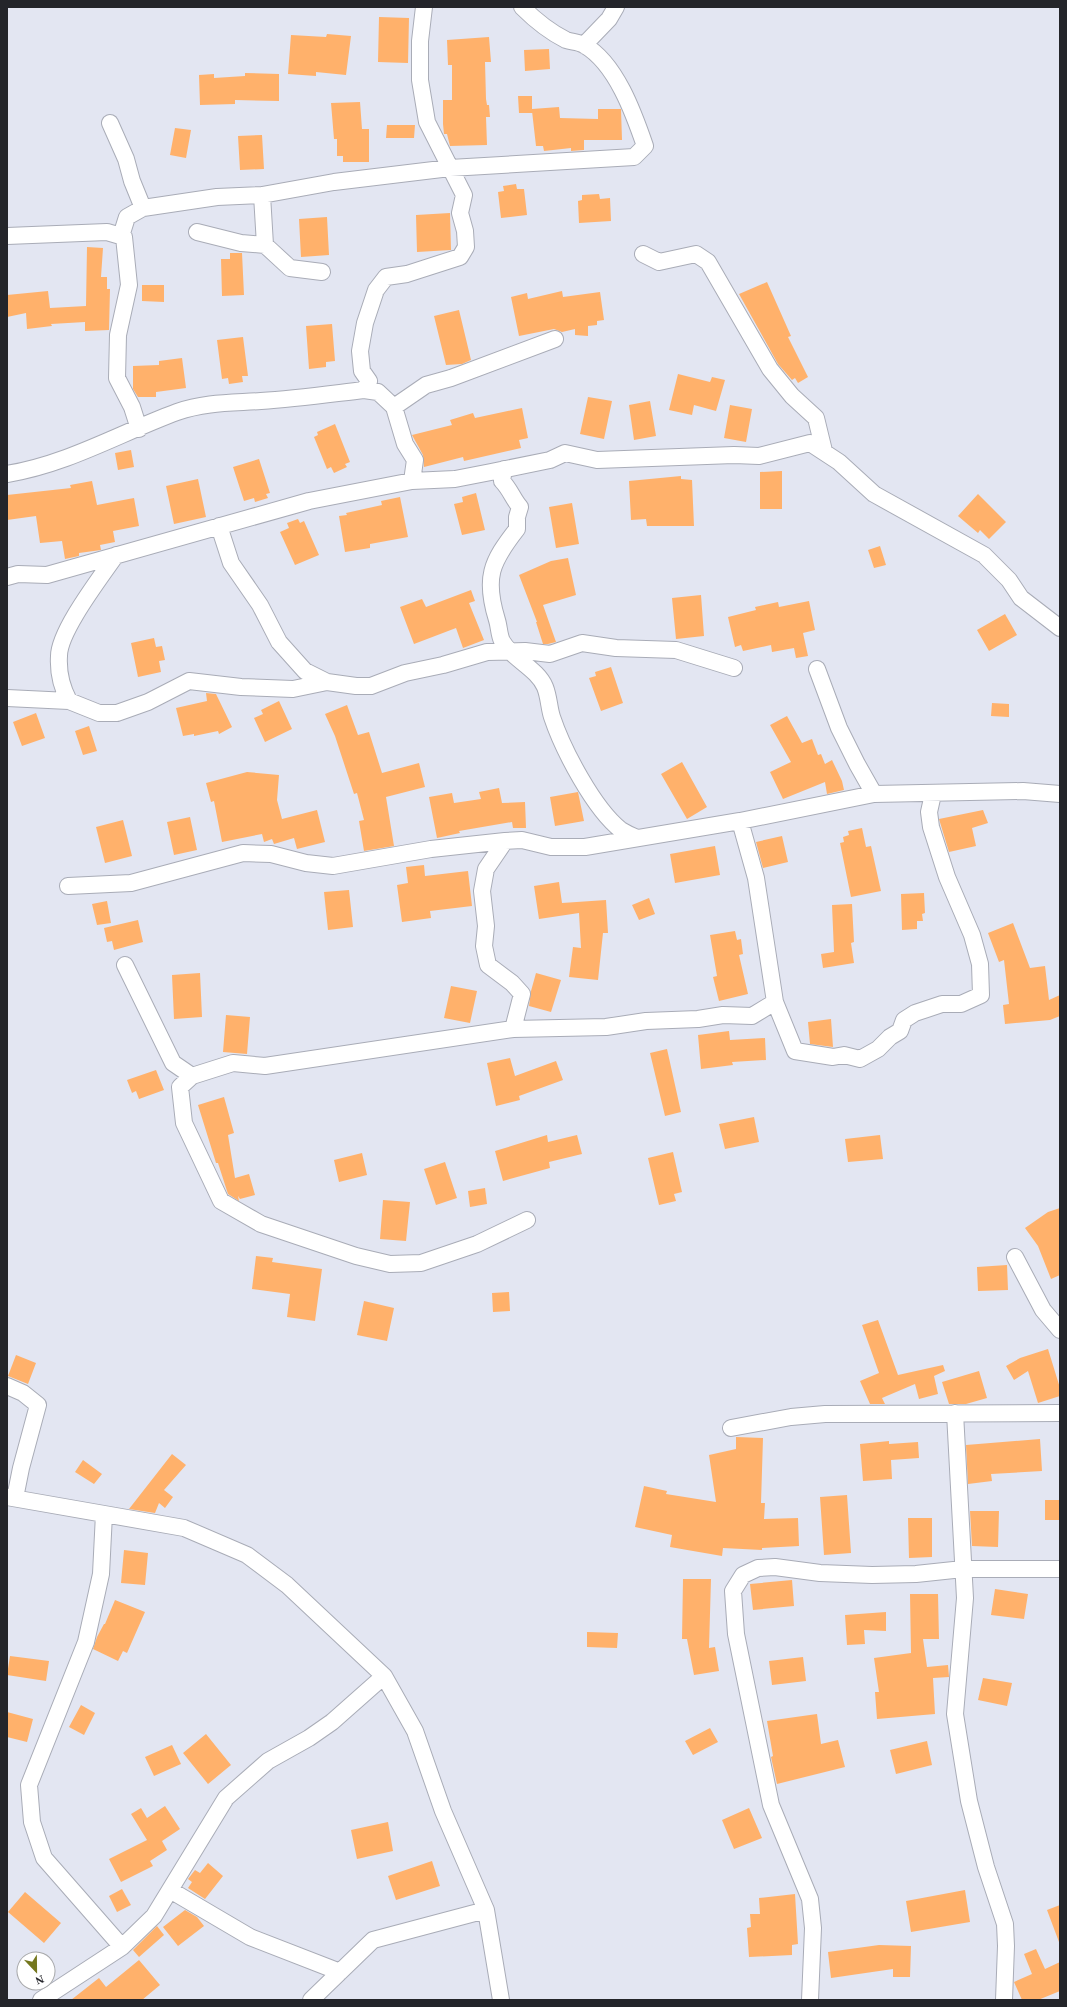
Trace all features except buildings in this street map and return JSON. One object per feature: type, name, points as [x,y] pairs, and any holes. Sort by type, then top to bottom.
[{"type":"street","points":[[364,390],[369,381],[362,371],[360,351],[365,323],[376,290],[386,277],[407,274],[460,257],[466,247],[465,231],[460,213],[464,195],[427,122],[420,80],[420,41],[424,7]]},
{"type":"street","points":[[122,233],[127,217],[143,208],[217,197],[262,195],[334,182],[450,168],[634,157],[645,146],[630,103],[606,64],[584,45],[567,40],[536,21],[522,7]]},
{"type":"street","points":[[584,45],[609,19],[616,7]]},
{"type":"street","points":[[110,123],[126,159],[132,181],[143,208]]},
{"type":"street","points":[[262,195],[265,245]]},
{"type":"street","points":[[7,236],[107,232],[124,237],[129,285],[118,335],[117,378],[132,407],[139,428]]},
{"type":"street","points":[[197,232],[241,243],[265,245],[290,268],[322,272]]},
{"type":"street","points":[[643,254],[659,262],[696,254],[708,262],[770,369],[792,396],[816,418],[824,451]]},
{"type":"street","points":[[394,407],[426,385],[451,378],[555,339]]},
{"type":"street","points":[[7,474],[46,466],[178,412],[206,404],[262,401],[364,390],[378,392],[394,407],[405,444],[415,460],[412,481]]},
{"type":"street","points":[[7,577],[18,574],[47,575],[116,554],[309,501],[412,481],[455,479],[550,460],[565,453],[596,460],[734,455],[760,456],[810,443],[839,462],[874,494],[984,556],[1009,580],[1021,598],[1060,628]]},
{"type":"street","points":[[504,469],[502,481],[520,507],[517,517],[517,529],[501,549],[493,567],[490,584],[501,640],[529,667],[545,686],[551,716],[564,750],[604,813],[622,830],[638,838]]},
{"type":"street","points":[[218,526],[231,563],[260,605],[279,642],[304,671],[327,682],[356,686],[371,686],[405,673],[443,665],[487,652],[525,651],[550,654],[582,643],[616,648],[676,650],[734,668]]},
{"type":"street","points":[[69,701],[62,688],[59,655],[70,623],[116,554]]},
{"type":"street","points":[[817,669],[839,728],[874,794]]},
{"type":"street","points":[[7,698],[69,701],[99,713],[117,713],[148,702],[189,681],[241,687],[293,689],[327,682]]},
{"type":"street","points":[[68,886],[130,883],[243,853],[271,854],[306,863],[333,866],[431,849],[505,841],[522,840],[551,847],[585,847],[740,821],[874,794],[1023,791],[1060,794]]},
{"type":"street","points":[[740,821],[756,878],[775,1002],[795,1051],[833,1057],[844,1055],[860,1059],[878,1049],[890,1037],[900,1031],[904,1020],[915,1013],[942,1004],[961,1004],[981,995],[980,964],[972,935],[947,877],[932,827],[929,812],[933,794]]},
{"type":"street","points":[[505,841],[486,869],[482,891],[486,926],[484,946],[488,965],[512,983],[522,994],[513,1029]]},
{"type":"street","points":[[125,965],[173,1063],[192,1076]]},
{"type":"street","points":[[527,1220],[477,1244],[421,1263],[390,1264],[356,1256],[261,1224],[221,1201],[184,1123],[180,1087],[192,1076],[233,1063],[265,1066],[513,1029],[606,1028],[646,1021],[723,1015],[752,1016],[775,1002]]},
{"type":"street","points":[[1015,1257],[1043,1310],[1060,1330]]},
{"type":"street","points":[[7,1386],[23,1393],[38,1405],[21,1468],[11,1497],[184,1528],[247,1555],[288,1585],[384,1676],[415,1731],[443,1811],[486,1910],[501,2000]]},
{"type":"street","points":[[955,1413],[965,1598],[955,1714],[969,1801],[986,1867],[1005,1924],[1004,2000]]},
{"type":"street","points":[[730,1428],[791,1417],[825,1414],[1060,1413]]},
{"type":"street","points":[[104,1514],[102,1574],[86,1642],[29,1785],[32,1822],[44,1858],[122,1947]]},
{"type":"street","points":[[810,2000],[813,1928],[810,1899],[771,1805],[736,1634],[733,1591],[743,1575],[758,1568],[775,1567],[820,1573],[872,1575],[916,1574],[963,1569],[1060,1569]]},
{"type":"street","points":[[41,2000],[122,1947],[154,1916],[226,1798],[268,1761],[309,1738],[332,1722],[384,1676]]},
{"type":"street","points":[[170,1890],[250,1936],[340,1972]]},
{"type":"street","points":[[311,2000],[373,1940],[486,1910]]}]
